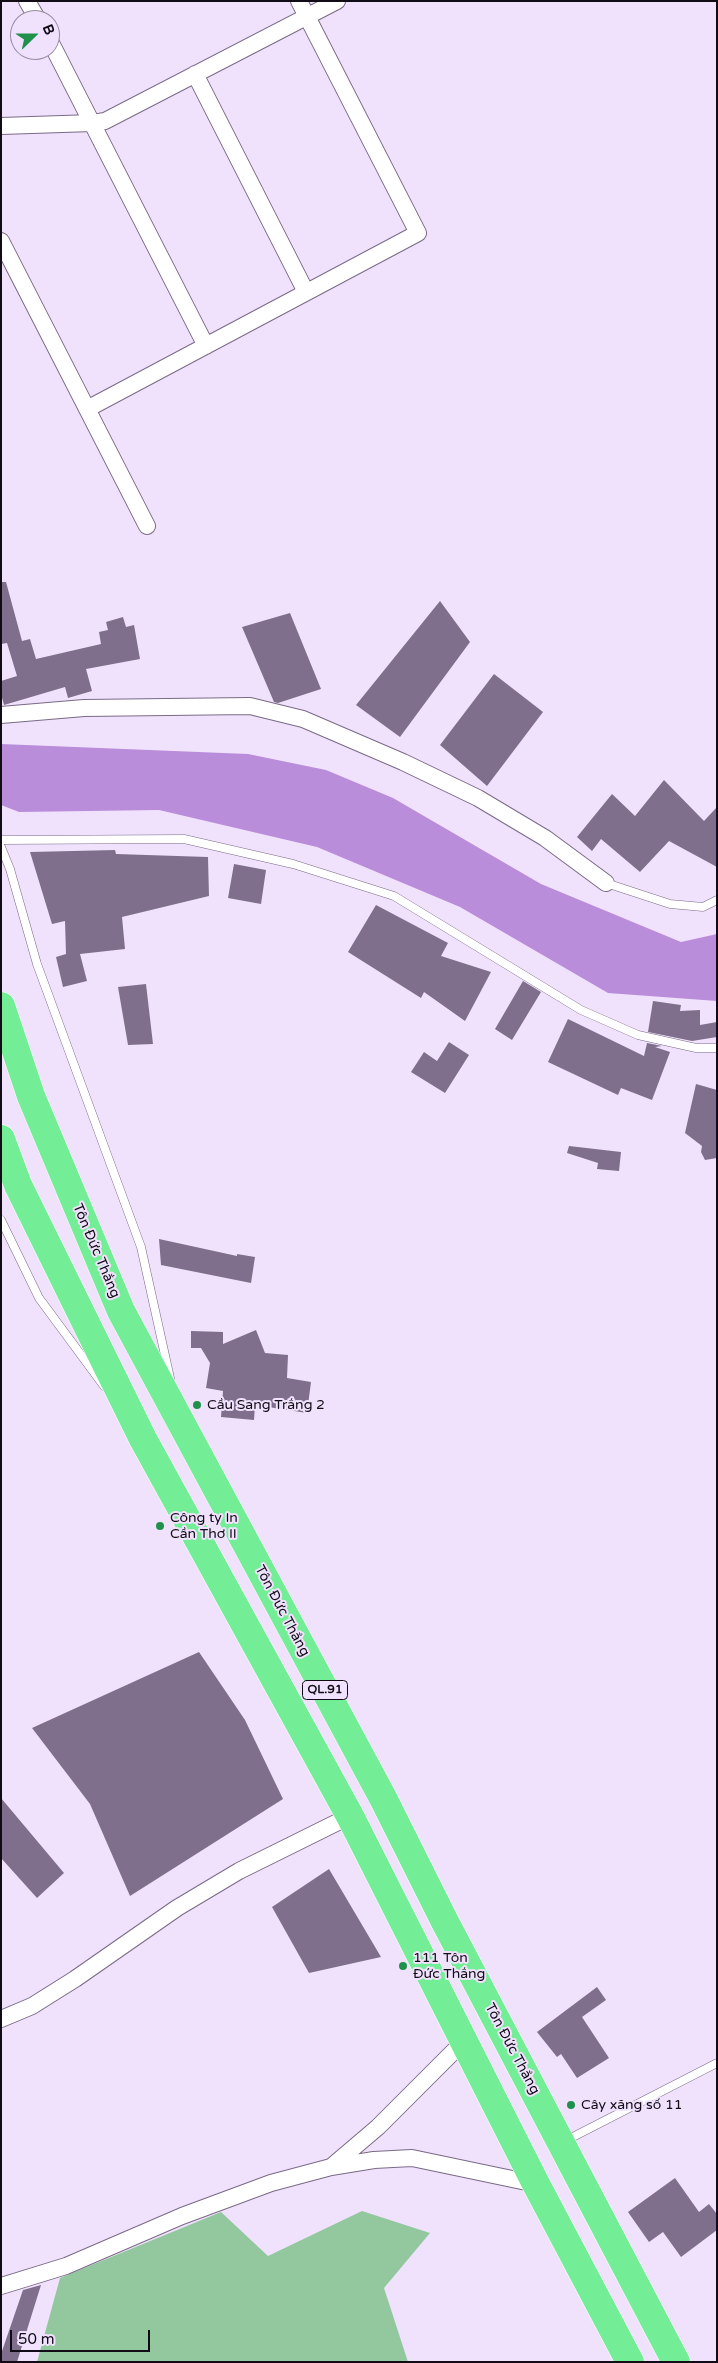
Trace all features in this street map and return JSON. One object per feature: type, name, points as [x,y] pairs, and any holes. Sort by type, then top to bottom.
[{"type":"highway","name":"Tôn Đức Thắng","points":[[1,1006],[31,1096],[121,1311],[383,1798],[444,1920],[676,2362]]},
{"type":"highway","name":"QL.91","points":[[1,1139],[18,1185],[143,1440],[350,1816],[536,2184],[630,2362]]},
{"type":"highway","points":[[350,1816],[383,1798]]},
{"type":"street","points":[[1,126],[104,121],[195,74],[303,9],[337,1]]},
{"type":"street","points":[[87,409],[418,232],[303,9]]},
{"type":"street","points":[[60,60],[206,346]]},
{"type":"street","points":[[195,74],[306,292]]},
{"type":"street","points":[[1,241],[147,526]]},
{"type":"street","points":[[1,715],[84,708],[250,706],[303,719],[403,762],[478,798],[545,838],[606,883]]},
{"type":"street","points":[[1,2019],[32,2006],[75,1979],[176,1908],[239,1871],[350,1816]]},
{"type":"street","points":[[331,2167],[378,2127],[464,2041]]},
{"type":"street","points":[[1,2286],[66,2266],[182,2216],[271,2183],[331,2167],[374,2160],[412,2158],[536,2184]]},
{"type":"lane","points":[[1,840],[184,839],[293,864],[394,896],[581,1010],[638,1035],[696,1048],[717,1048]]},
{"type":"lane","points":[[1,847],[10,869],[37,964],[141,1247],[180,1421]]},
{"type":"lane","points":[[606,883],[670,904],[703,907],[717,900]]},
{"type":"lane","points":[[1,1220],[39,1298],[108,1392]]},
{"type":"lane","points":[[114,1400],[143,1440]]},
{"type":"lane","points":[[561,2143],[717,2062]]},
{"type":"green space","points":[[362,2211],[430,2233],[384,2288],[408,2362],[37,2362],[60,2278],[221,2212],[268,2256]]},
{"type":"shaded area","points":[[1,744],[248,754],[326,770],[393,798],[541,884],[681,942],[717,934],[717,1001],[608,993],[460,907],[317,847],[159,810],[19,812],[1,805]]},
{"type":"building","points":[[1,582],[6,582],[22,641],[30,639],[36,659],[101,644],[99,632],[108,630],[106,622],[123,617],[126,627],[134,625],[140,659],[86,669],[92,691],[68,698],[65,687],[4,705],[1,694],[1,681],[17,676],[7,643],[1,644]]},
{"type":"building","points":[[440,601],[470,642],[400,737],[356,705]]},
{"type":"building","points":[[290,613],[321,689],[278,703],[274,702],[242,627]]},
{"type":"building","points":[[494,674],[543,712],[487,786],[440,745]]},
{"type":"building","points":[[664,780],[704,821],[717,807],[717,867],[669,841],[640,872],[601,839],[592,851],[577,837],[612,794],[635,816]]},
{"type":"building","points":[[115,850],[116,854],[208,857],[209,896],[122,917],[125,949],[80,954],[87,981],[63,987],[56,957],[66,954],[65,921],[52,924],[30,852]]},
{"type":"building","points":[[234,864],[266,870],[261,904],[228,898]]},
{"type":"building","points":[[376,905],[448,943],[441,956],[491,972],[465,1021],[424,992],[421,998],[348,952]]},
{"type":"building","points":[[523,981],[541,992],[512,1040],[495,1029]]},
{"type":"building","points":[[146,984],[153,1044],[128,1045],[118,987]]},
{"type":"building","points":[[653,1001],[681,1005],[680,1011],[700,1010],[700,1025],[717,1022],[717,1037],[692,1041],[648,1032]]},
{"type":"building","points":[[568,1019],[644,1056],[647,1043],[662,1046],[655,1047],[670,1052],[652,1100],[621,1088],[618,1095],[548,1062]]},
{"type":"building","points":[[449,1042],[469,1055],[445,1093],[411,1072],[424,1052],[437,1061]]},
{"type":"building","points":[[696,1084],[717,1090],[717,1158],[705,1160],[701,1152],[702,1146],[685,1133]]},
{"type":"building","points":[[569,1146],[621,1152],[619,1171],[597,1169],[598,1163],[567,1153]]},
{"type":"building","points":[[159,1239],[237,1256],[237,1254],[255,1257],[251,1283],[161,1265]]},
{"type":"building","points":[[256,1330],[265,1353],[288,1355],[287,1378],[311,1382],[307,1413],[255,1405],[254,1420],[221,1417],[223,1391],[206,1388],[210,1363],[201,1348],[191,1348],[191,1331],[223,1332],[223,1344]]},
{"type":"building","points":[[199,1652],[245,1720],[283,1799],[130,1896],[90,1804],[32,1728]]},
{"type":"building","points":[[1,1798],[64,1873],[37,1898],[1,1858]]},
{"type":"building","points":[[329,1869],[381,1957],[309,1973],[272,1907]]},
{"type":"building","points":[[597,1987],[606,2000],[582,2017],[609,2058],[577,2078],[561,2054],[557,2057],[537,2032]]},
{"type":"building","points":[[675,2178],[699,2212],[709,2204],[717,2214],[717,2230],[681,2257],[663,2232],[649,2242],[628,2212]]},
{"type":"building","points":[[41,2285],[17,2362],[1,2362],[1,2354],[23,2290]]},
{"type":"place","name":"Cầu Sang Trắng 2","points":[[197,1405]]},
{"type":"place","name":"Công ty In Cần Thơ II","points":[[160,1526]]},
{"type":"place","name":"111 Tôn Đức Thắng","points":[[403,1966]]},
{"type":"place","name":"Cây xăng số 11","points":[[571,2105]]}]
